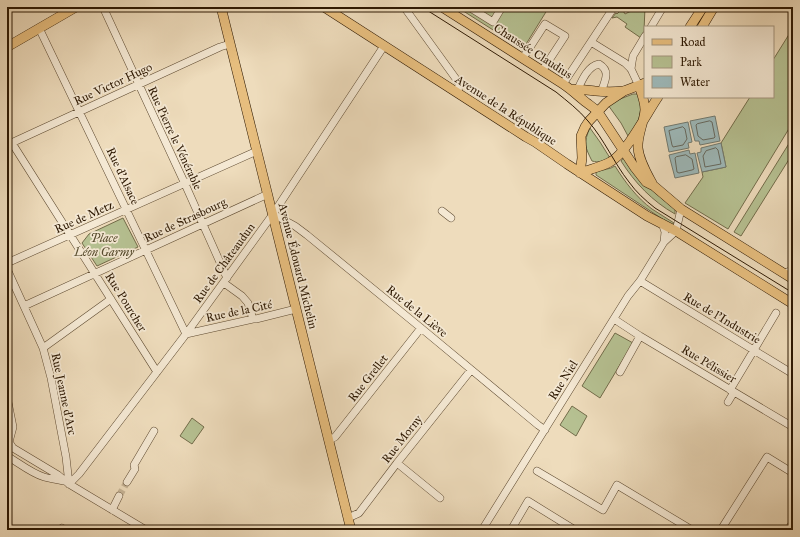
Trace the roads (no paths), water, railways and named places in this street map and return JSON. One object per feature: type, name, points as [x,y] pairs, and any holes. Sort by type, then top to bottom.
[{"type":"main road","points":[[7,47],[76,7]]},
{"type":"main road","name":"Avenue Édouard Michelin","points":[[221,7],[351,530]]},
{"type":"main road","name":"Avenue de la République","points":[[324,7],[536,142],[580,173],[647,216],[676,231],[793,304]]},
{"type":"main road","name":"Chaussée Claudius","points":[[442,7],[542,71],[570,87],[589,104],[595,115]]},
{"type":"main road","points":[[691,26],[703,7]]},
{"type":"main road","points":[[703,26],[714,7]]},
{"type":"main road","points":[[654,186],[646,173],[638,150],[639,136],[643,120],[645,110],[642,84],[624,91],[606,104],[584,127],[581,136],[582,158],[580,173],[617,158],[623,150],[643,120],[657,98]]},
{"type":"main road","points":[[570,87],[601,92],[624,91]]},
{"type":"main road","points":[[595,115],[605,123],[646,182],[654,186],[681,209],[793,279]]},
{"type":"street","name":"Rue Pierre le Vénérable","points":[[103,7],[203,224],[225,280]]},
{"type":"street","points":[[404,7],[459,83],[458,93]]},
{"type":"street","points":[[469,7],[493,22],[502,7]]},
{"type":"street","points":[[570,87],[591,42],[614,7]]},
{"type":"street","points":[[652,26],[663,7]]},
{"type":"street","points":[[523,58],[545,24],[565,36],[542,71]]},
{"type":"street","name":"Rue d'Alsace","points":[[39,28],[186,334]]},
{"type":"street","points":[[631,69],[633,56],[644,38]]},
{"type":"street","points":[[591,42],[616,56],[625,63],[642,84]]},
{"type":"street","name":"Rue Victor Hugo","points":[[10,144],[220,46],[230,44]]},
{"type":"street","name":"Rue de Châteaudun","points":[[69,484],[79,474],[186,334],[273,214],[384,46]]},
{"type":"street","points":[[570,87],[590,68],[596,64],[599,64],[605,68],[606,72],[606,79],[601,92]]},
{"type":"street","name":"Rue Pourcher","points":[[10,144],[71,235],[157,372]]},
{"type":"street","name":"Rue de Metz","points":[[7,263],[257,151]]},
{"type":"street","name":"Rue de Strasbourg","points":[[24,306],[268,194]]},
{"type":"street","points":[[676,231],[681,209]]},
{"type":"street","points":[[442,211],[451,218]]},
{"type":"street","name":"Rue de la Liève","points":[[273,214],[295,226],[545,430]]},
{"type":"street","points":[[662,224],[665,232],[664,242]]},
{"type":"street","name":"Rue Niel","points":[[482,530],[628,296],[640,281],[664,242],[676,231]]},
{"type":"street","name":"Rue Jeanne d'Arc","points":[[7,268],[43,348],[51,378],[66,456],[69,484]]},
{"type":"street","points":[[784,273],[793,270]]},
{"type":"street","points":[[225,280],[248,303],[252,319]]},
{"type":"street","name":"Rue de l'Industrie","points":[[640,281],[793,374]]},
{"type":"street","points":[[7,288],[14,285]]},
{"type":"street","points":[[43,348],[111,299]]},
{"type":"street","name":"Rue de la Cité","points":[[186,334],[296,309]]},
{"type":"street","points":[[728,402],[732,391],[754,350],[776,313]]},
{"type":"street","name":"Rue Pélissier","points":[[614,320],[793,427]]},
{"type":"street","name":"Rue Grellet","points":[[329,440],[335,437],[421,328]]},
{"type":"street","points":[[620,372],[640,336]]},
{"type":"street","name":"Rue Morny","points":[[348,518],[359,513],[471,370]]},
{"type":"street","points":[[7,397],[13,427],[9,442],[13,448],[58,475],[69,484],[146,530]]},
{"type":"street","points":[[128,482],[135,469],[134,465],[154,431]]},
{"type":"street","points":[[7,456],[32,472],[69,484]]},
{"type":"street","points":[[722,528],[767,457],[793,472]]},
{"type":"street","points":[[397,463],[440,498]]},
{"type":"street","points":[[537,471],[602,510],[617,485],[692,530]]},
{"type":"street","points":[[112,510],[120,496]]},
{"type":"street","points":[[511,530],[528,502],[575,530]]},
{"type":"street","points":[[788,530],[793,522]]},
{"type":"water","points":[[715,116],[720,141],[700,145],[699,141],[695,141],[690,121]]},
{"type":"water","points":[[688,122],[692,142],[688,143],[689,148],[669,152],[664,127]]},
{"type":"water","points":[[721,143],[726,167],[702,172],[697,153],[701,152],[701,148]]},
{"type":"water","points":[[689,150],[690,154],[695,153],[699,173],[675,178],[669,155]]},
{"type":"tunnel","points":[[119,496],[127,482]]},
{"type":"tram line","points":[[422,7],[556,92],[573,106],[594,128],[632,186],[655,208],[793,293]]},
{"type":"railway","points":[[7,525],[15,530]]},
{"type":"park label","name":"Place Léon Garmy","points":[[104,245]]}]
